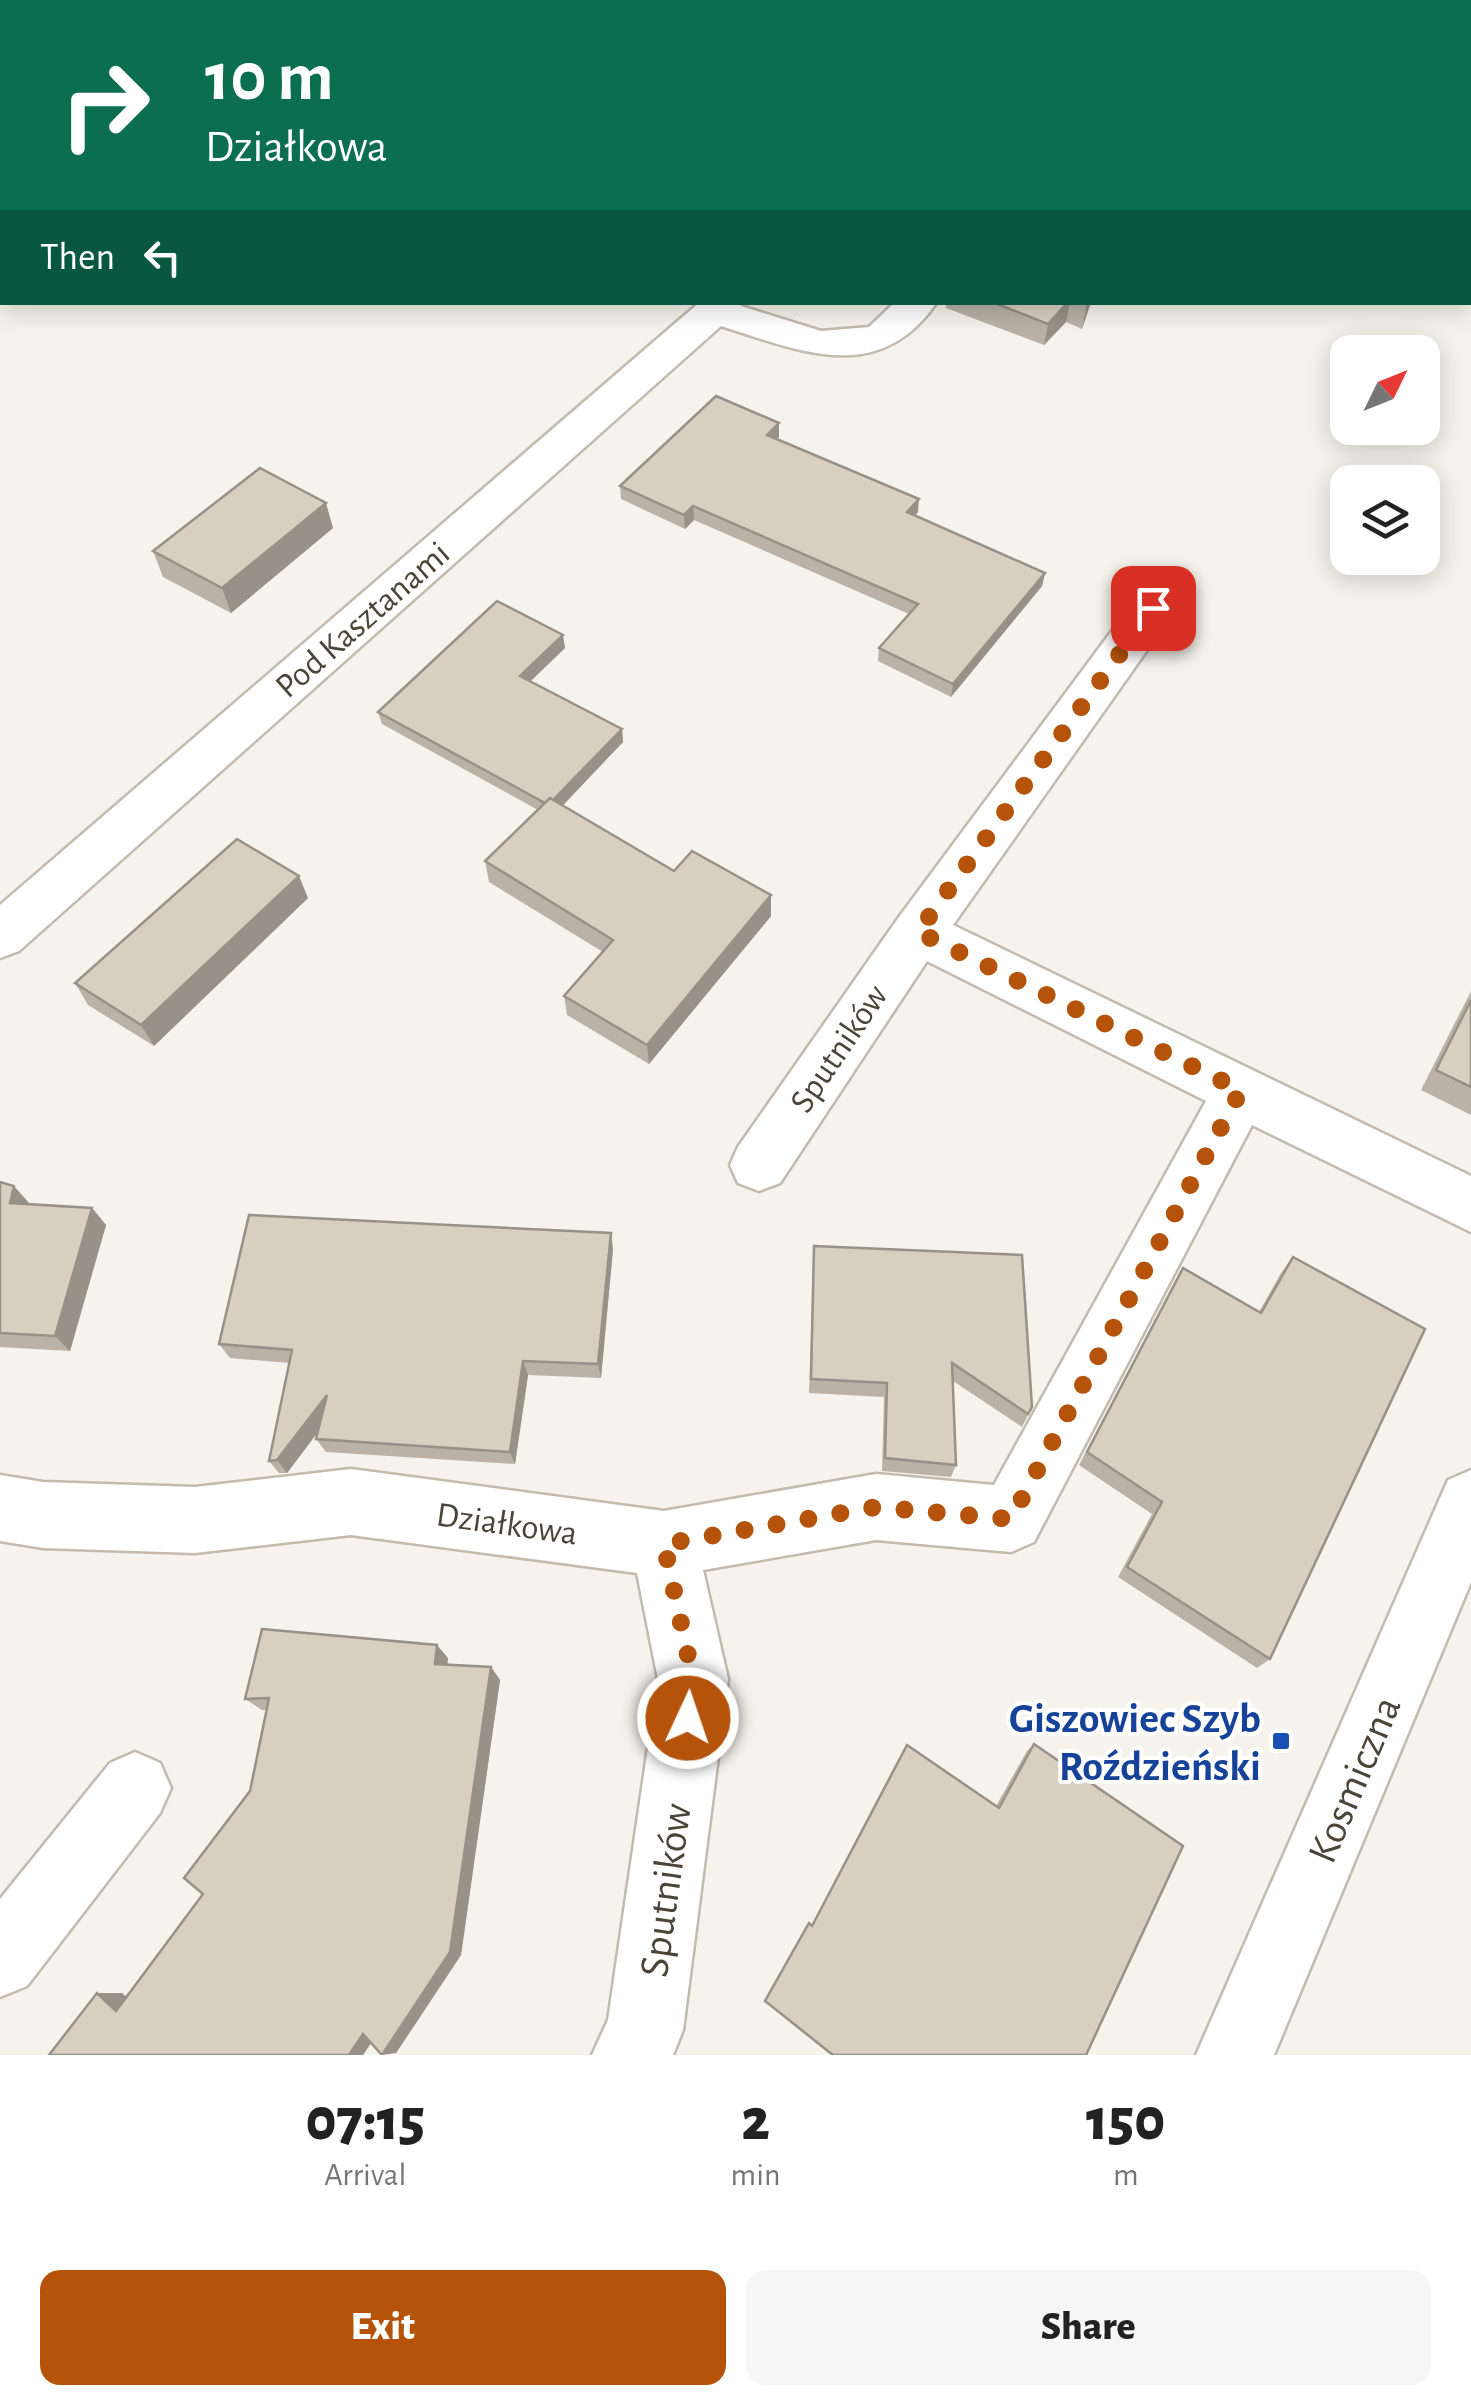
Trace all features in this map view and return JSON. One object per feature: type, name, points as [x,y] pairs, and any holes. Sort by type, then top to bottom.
[{"type":"street","points":[[719,307],[819,344],[880,338],[915,305]]},
{"type":"street","name":"Pod Kasztanami","points":[[0,936],[719,307]]},
{"type":"street","name":"Sputników","points":[[759,1165],[918,932],[1153,608]]},
{"type":"street","points":[[918,932],[1471,1205]]},
{"type":"street","name":"Działkowa","points":[[0,1508],[43,1515],[195,1520],[351,1502],[664,1544],[876,1507],[1011,1519],[1241,1090]]},
{"type":"street","name":"Kosmiczna","points":[[1235,2055],[1464,1541]]},
{"type":"street","name":"Sputników","points":[[630,2055],[645,2030],[693,1679],[664,1544]]},
{"type":"street","points":[[0,1959],[135,1788]]},
{"type":"building","points":[[1000,305],[1065,305],[1048,324]]},
{"type":"building","points":[[716,396],[779,423],[767,435],[919,499],[907,512],[1045,573],[953,684],[879,648],[918,604],[693,506],[684,515],[620,486]]},
{"type":"building","points":[[260,468],[326,503],[222,588],[153,551]]},
{"type":"building","points":[[497,601],[563,635],[520,676],[622,729],[553,800],[545,803],[378,712]]},
{"type":"building","points":[[550,798],[674,871],[692,851],[771,895],[647,1045],[564,996],[613,940],[485,861]]},
{"type":"building","points":[[237,839],[299,876],[141,1025],[75,983]]},
{"type":"building","points":[[1471,1000],[1471,1087],[1436,1070]]},
{"type":"building","points":[[0,1182],[14,1186],[10,1203],[92,1208],[55,1336],[0,1333]]},
{"type":"building","points":[[249,1215],[611,1233],[598,1364],[523,1361],[510,1452],[316,1439],[327,1395],[277,1460],[269,1461],[292,1350],[219,1344]]},
{"type":"building","points":[[814,1246],[1022,1255],[1032,1407],[1028,1414],[952,1363],[956,1465],[885,1458],[887,1383],[811,1379]]},
{"type":"building","points":[[1293,1257],[1425,1329],[1270,1659],[1127,1567],[1162,1502],[1087,1452],[1183,1268],[1261,1313]]},
{"type":"building","points":[[262,1629],[437,1645],[435,1664],[491,1667],[450,1952],[382,2055],[363,2034],[349,2055],[49,2055],[97,1993],[116,2011],[203,1894],[184,1878],[250,1791],[269,1698],[245,1699]]},
{"type":"building","points":[[1034,1744],[1183,1846],[1086,2055],[833,2055],[765,2001],[809,1923],[812,1926],[907,1745],[999,1808]]},
{"type":"place","name":"Giszowiec Szyb Roździeński","points":[[1281,1741]]},
{"type":"route","points":[[688,1718],[693,1679],[664,1544],[876,1507],[1011,1519],[1241,1090],[918,932],[1153,608]]}]
